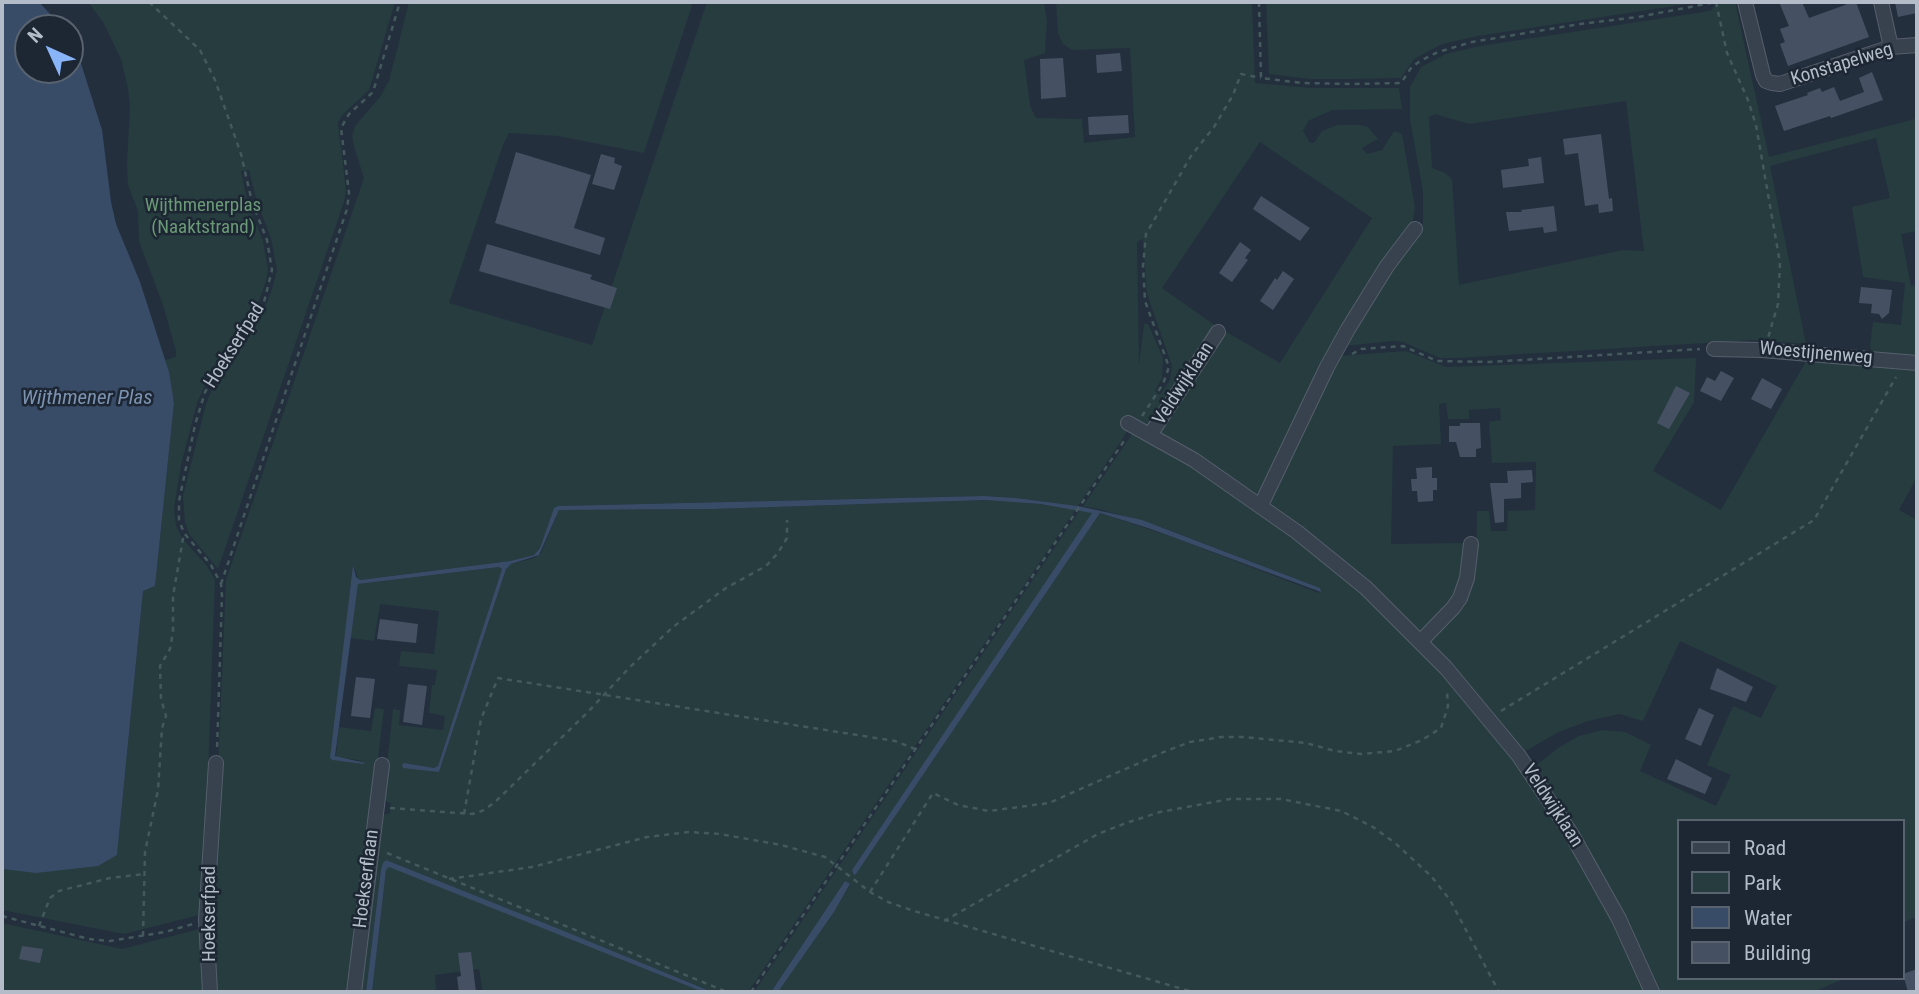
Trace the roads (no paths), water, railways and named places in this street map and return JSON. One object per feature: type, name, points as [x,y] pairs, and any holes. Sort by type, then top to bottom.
[{"type":"street","name":"Konstapelweg","points":[[1745,2],[1763,75],[1766,81],[1772,83],[1780,84],[1891,47],[1917,45]]},
{"type":"street","points":[[1881,2],[1891,47]]},
{"type":"street","points":[[1261,505],[1348,329],[1387,267],[1415,229]]},
{"type":"street","name":"Veldwijklaan","points":[[1150,435],[1218,332]]},
{"type":"street","name":"Woestijnenweg","points":[[1714,349],[1762,349],[1911,362]]},
{"type":"street","name":"Veldwijklaan","points":[[1131,425],[1194,460],[1261,505],[1340,566],[1421,641],[1446,668],[1490,718],[1573,835],[1619,919],[1652,992]]},
{"type":"street","points":[[1421,641],[1454,608],[1460,598],[1467,578],[1471,544]]},
{"type":"street","name":"Hoekserfpad","points":[[210,992],[206,920],[216,763]]},
{"type":"street","name":"Hoekserflaan","points":[[354,992],[382,765]]},
{"type":"water","name":"Wijthmener Plas","points":[[2,2],[39,2],[50,14],[14,14],[14,84],[84,84],[84,73],[102,130],[116,224],[140,282],[169,372],[174,403],[155,586],[143,591],[117,855],[98,866],[36,873],[2,869]]},
{"type":"water","points":[[984,496],[1078,506],[1142,520],[1320,588],[1321,592],[1151,529],[1100,513],[854,875],[852,870],[1092,513],[1040,504],[986,500],[713,509],[559,510],[539,555],[511,564],[506,569],[439,772],[403,768],[402,765],[404,763],[434,768],[438,766],[502,569],[499,567],[358,584],[335,756],[365,763],[330,758],[353,565],[356,577],[360,580],[510,561],[534,555],[540,548],[554,508],[558,506]]},
{"type":"water","points":[[386,860],[712,992],[703,992],[389,867],[386,870],[372,992],[366,992],[381,869]]},
{"type":"water","points":[[845,881],[850,884],[834,912],[778,992],[771,992]]},
{"type":"park label","name":"Wijthmenerplas (Naaktstrand)","points":[[203,217]]}]
